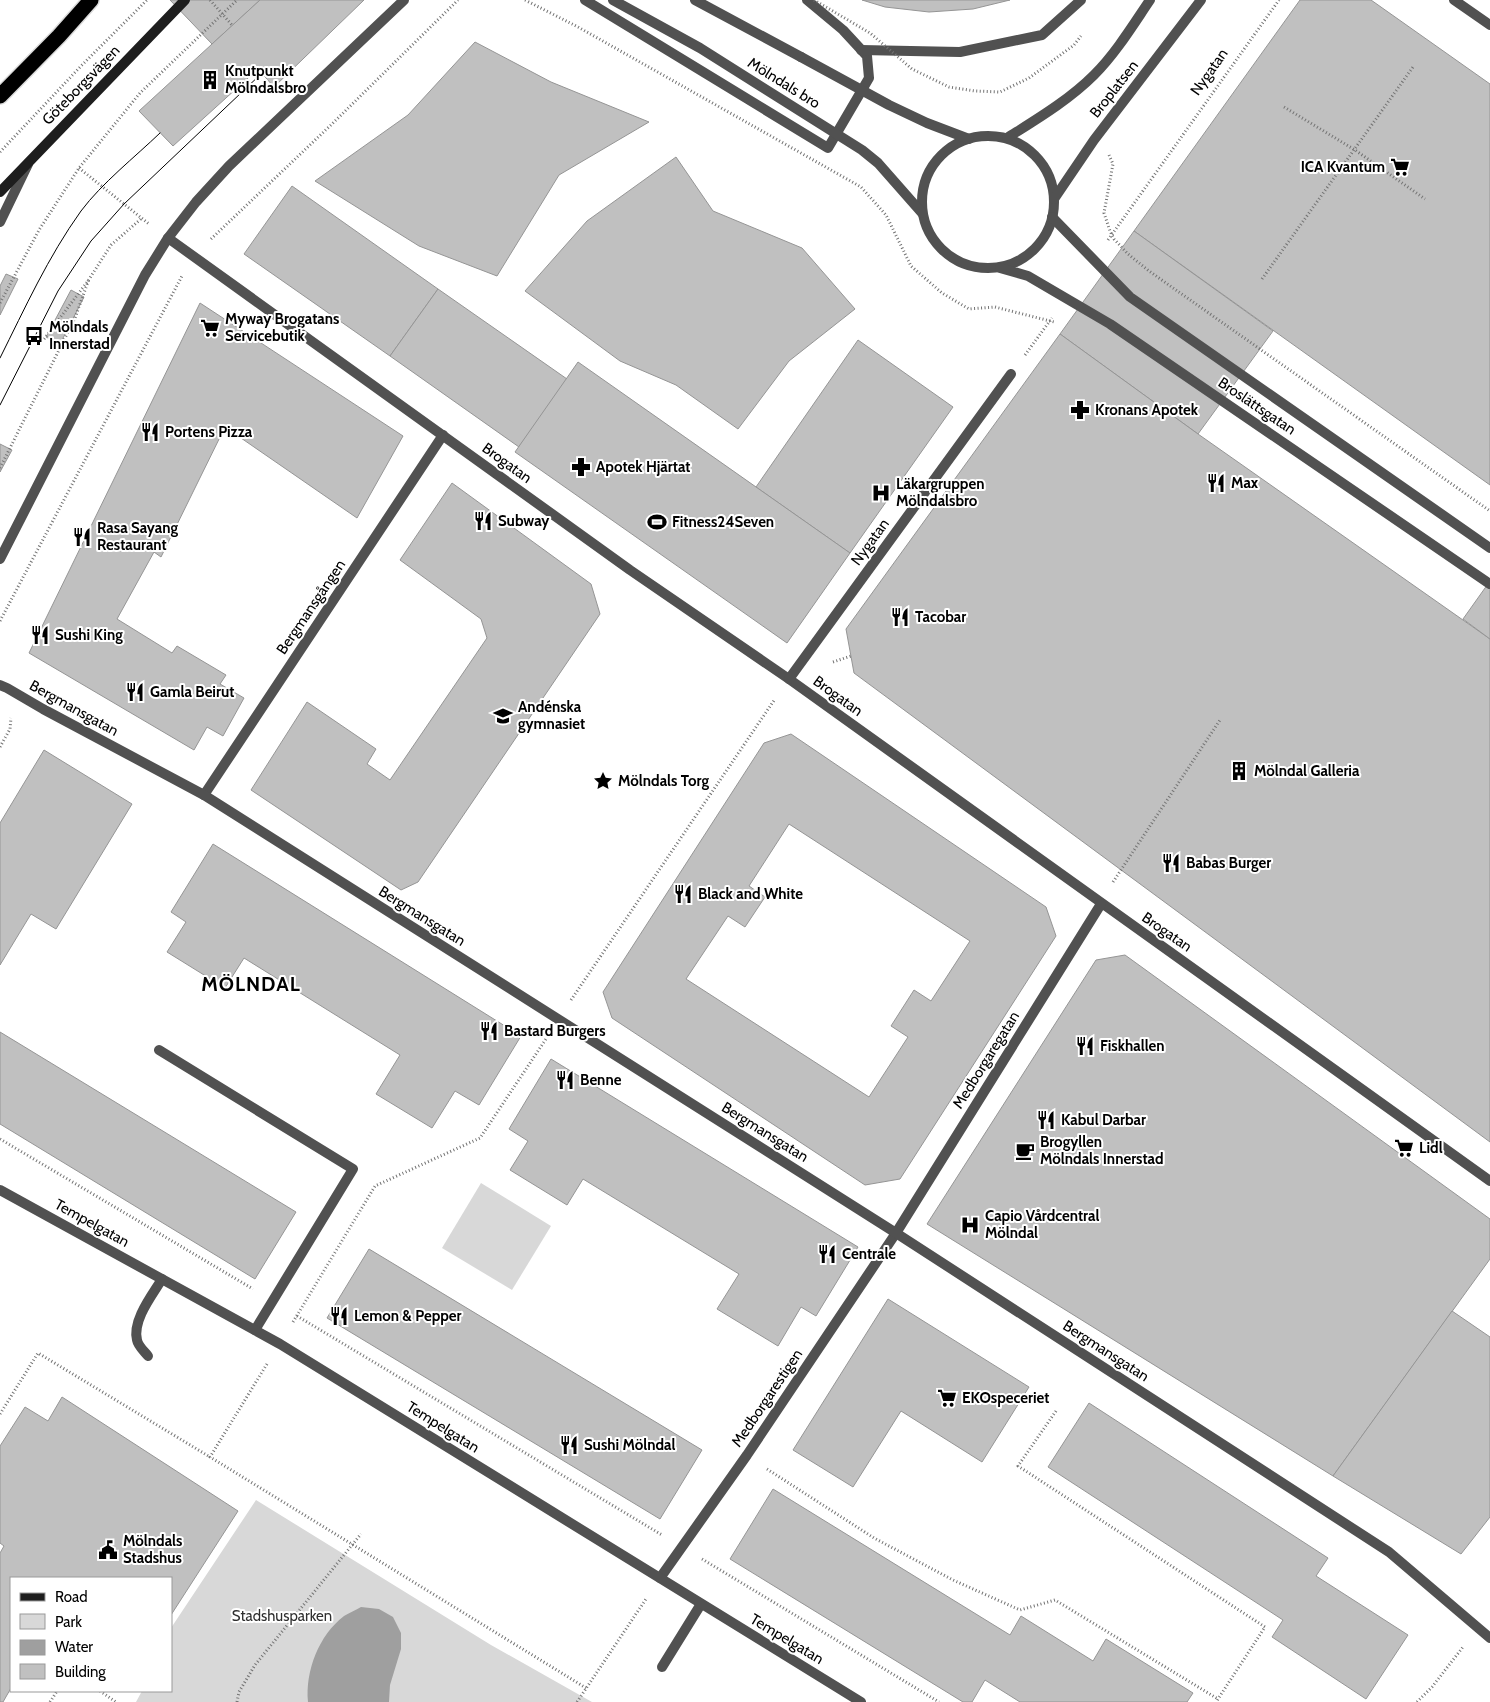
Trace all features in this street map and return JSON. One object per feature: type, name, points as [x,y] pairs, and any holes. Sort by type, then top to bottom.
[{"type":"highway","points":[[0,96],[59,36],[91,0]]},
{"type":"main road","name":"Göteborgsvägen","points":[[0,192],[185,0]]},
{"type":"street","points":[[0,559],[145,275],[168,238],[196,202],[229,166],[404,0]]},
{"type":"street","points":[[585,0],[828,148],[869,78],[867,56],[843,30],[807,0]]},
{"type":"street","name":"Mölndals bro","points":[[613,0],[700,48],[862,150],[883,169],[922,213]]},
{"type":"street","name":"Mölndals bro","points":[[695,0],[889,105],[969,139]]},
{"type":"street","points":[[861,50],[960,52],[1042,35],[1081,0]]},
{"type":"street","name":"Broplatsen","points":[[1006,138],[1056,106],[1094,75],[1120,43],[1150,0]]},
{"type":"street","name":"Broplatsen","points":[[1054,199],[1094,140],[1201,0]]},
{"type":"street","points":[[1454,0],[1490,26]]},
{"type":"street","points":[[988,136],[1006,138],[1022,145],[1035,155],[1045,168],[1051,183],[1054,199],[1052,217],[1046,235],[1034,250],[1018,261],[1000,268],[979,268],[959,262],[942,250],[929,234],[922,213],[924,185],[927,175],[937,159],[951,146],[969,139],[988,136]]},
{"type":"street","points":[[0,222],[29,162]]},
{"type":"street","name":"Broslättsgatan","points":[[1052,217],[1130,297],[1490,548]]},
{"type":"street","name":"Brogatan","points":[[168,238],[630,570],[789,679],[1100,904],[1490,1181]]},
{"type":"street","name":"Broslättsgatan","points":[[1000,268],[1028,276],[1055,290],[1110,324],[1490,584]]},
{"type":"street","name":"Nygatan","points":[[789,679],[1011,374]]},
{"type":"street","name":"Bergmansgången","points":[[204,795],[442,435]]},
{"type":"street","name":"Bergmansgatan","points":[[0,685],[204,795],[896,1233],[1389,1552],[1490,1638]]},
{"type":"street","name":"Medborgaregatan","points":[[896,1233],[1100,904]]},
{"type":"street","points":[[159,1050],[353,1169],[255,1330]]},
{"type":"street","name":"Tempelgatan","points":[[0,1190],[280,1344],[862,1702]]},
{"type":"street","name":"Medborgarestigen","points":[[660,1578],[747,1455],[896,1233]]},
{"type":"street","points":[[148,1356],[139,1346],[136,1338],[138,1324],[143,1309],[162,1279]]},
{"type":"street","points":[[662,1667],[702,1604]]},
{"type":"path","points":[[0,152],[82,65],[147,0]]},
{"type":"path","points":[[210,0],[232,25]]},
{"type":"path","points":[[0,302],[39,230],[79,168],[140,93],[237,0]]},
{"type":"path","points":[[0,621],[192,257],[332,124],[458,0]]},
{"type":"path","points":[[814,0],[870,33],[912,69],[949,87],[1000,92],[1029,78]]},
{"type":"path","name":"Nygatan","points":[[1164,161],[1279,0]]},
{"type":"path","points":[[1262,279],[1413,68]]},
{"type":"path","points":[[1284,106],[1355,150],[1425,199]]},
{"type":"path","points":[[1109,155],[1113,164],[1104,213],[1114,238],[1128,254],[1149,271],[1490,511]]},
{"type":"path","points":[[79,168],[168,238]]},
{"type":"path","points":[[44,338],[111,245],[142,218]]},
{"type":"path","points":[[0,468],[75,318],[88,279]]},
{"type":"path","points":[[50,366],[55,367]]},
{"type":"path","points":[[210,1457],[376,1186],[480,1138],[571,1000],[789,679]]},
{"type":"path","points":[[1100,904],[1121,869],[1220,720]]},
{"type":"path","points":[[0,1139],[939,1702]]},
{"type":"path","points":[[0,1414],[38,1352],[586,1688]]},
{"type":"path","points":[[747,1455],[874,1538],[953,1580],[1020,1610],[1055,1600],[1217,1700],[1265,1627],[1018,1466],[1056,1411]]},
{"type":"path","points":[[237,1702],[239,1692],[255,1665],[362,1534]]},
{"type":"path","points":[[577,1702],[660,1578]]},
{"type":"path","points":[[1417,1702],[1432,1687],[1477,1628]]},
{"type":"path","points":[[101,1692],[116,1702]]},
{"type":"green space","points":[[481,1183],[551,1226],[512,1290],[442,1248]]},
{"type":"green space","name":"Stadshusparken","points":[[256,1500],[491,1645],[592,1702],[136,1702],[141,1692],[172,1692],[172,1626]]},
{"type":"water","points":[[361,1607],[379,1609],[393,1617],[401,1633],[401,1649],[390,1685],[389,1702],[308,1702],[311,1666],[321,1643],[335,1624],[344,1616]]},
{"type":"building","name":"Knutpunkt Mölndalsbro","points":[[170,0],[260,0],[212,44]]},
{"type":"building","name":"Knutpunkt Mölndalsbro","points":[[260,0],[364,0],[274,87],[258,69],[173,146],[139,111]]},
{"type":"building","points":[[862,0],[1010,0],[973,9],[929,12],[885,7]]},
{"type":"building","points":[[1300,0],[1371,0],[1490,84],[1490,485],[1134,231]]},
{"type":"building","points":[[475,42],[551,82],[649,122],[559,175],[497,276],[419,246],[315,181],[408,115]]},
{"type":"building","points":[[676,157],[713,211],[802,248],[855,309],[789,361],[738,429],[676,385],[620,361],[525,291],[587,221]]},
{"type":"building","points":[[292,186],[438,289],[390,356],[244,254]]},
{"type":"building","points":[[1134,231],[1273,331],[1198,434],[1060,334]]},
{"type":"building","points":[[6,274],[18,279],[0,315],[0,286]]},
{"type":"building","points":[[438,289],[567,379],[519,447],[390,356]]},
{"type":"building","points":[[71,290],[84,297],[60,344],[46,337]]},
{"type":"building","points":[[200,303],[403,436],[357,518],[225,427],[161,557],[154,552],[117,619],[172,653],[177,646],[226,675],[220,684],[244,698],[223,736],[207,727],[194,750],[29,653]]},
{"type":"building","name":"Mölndal Galleria","points":[[1060,334],[1198,434],[1490,639],[1490,1142],[854,673],[846,629]]},
{"type":"building","points":[[858,340],[953,407],[850,553],[756,487]]},
{"type":"building","points":[[578,362],[850,553],[787,643],[515,452]]},
{"type":"building","points":[[0,444],[12,450],[0,472]]},
{"type":"building","points":[[452,483],[591,584],[600,614],[418,882],[401,890],[251,790],[307,702],[376,749],[367,764],[390,780],[487,638],[481,619],[400,560]]},
{"type":"building","points":[[1490,581],[1490,639],[1463,619]]},
{"type":"building","points":[[791,734],[1046,907],[1056,936],[900,1179],[865,1185],[612,1018],[603,992],[764,743]],"holes":[[[789,824],[970,941],[931,1001],[914,990],[891,1026],[908,1037],[869,1097],[686,979],[728,916],[745,927],[765,897],[749,886]]]},
{"type":"building","points":[[44,750],[132,804],[56,929],[31,914],[0,965],[0,823]]},
{"type":"building","points":[[213,844],[521,1036],[479,1105],[455,1091],[432,1128],[376,1094],[400,1055],[244,958],[225,988],[167,952],[186,922],[171,912]]},
{"type":"building","points":[[1125,955],[1490,1219],[1490,1259],[1333,1476],[927,1224],[1096,960]]},
{"type":"building","points":[[0,1032],[296,1212],[255,1279],[0,1124]]},
{"type":"building","points":[[551,1059],[858,1247],[816,1316],[801,1307],[778,1346],[717,1309],[739,1274],[583,1179],[567,1205],[510,1170],[528,1141],[509,1129]]},
{"type":"building","points":[[369,1249],[702,1450],[660,1519],[327,1318]]},
{"type":"building","points":[[888,1299],[1029,1387],[982,1462],[901,1411],[853,1487],[793,1450]]},
{"type":"building","points":[[1452,1311],[1490,1337],[1490,1517],[1461,1554],[1333,1476]]},
{"type":"building","name":"Mölndals Stadshus","points":[[62,1397],[238,1511],[172,1613],[172,1577],[10,1577],[10,1690],[3,1702],[0,1702],[0,1553],[4,1546],[0,1543],[0,1446],[25,1407],[48,1421]]},
{"type":"building","points":[[1089,1403],[1328,1558],[1316,1576],[1408,1635],[1366,1699],[1272,1637],[1283,1620],[1048,1467]]},
{"type":"building","points":[[773,1489],[1010,1635],[1021,1616],[1093,1661],[1106,1639],[1193,1693],[1187,1702],[1020,1702],[985,1680],[972,1702],[963,1702],[730,1559]]},
{"type":"tram line","points":[[0,405],[58,291],[91,241],[124,204],[262,73]]},
{"type":"tram line","points":[[0,358],[47,265],[81,211],[109,180],[160,133]]},
{"type":"place","name":"Knutpunkt Mölndalsbro","points":[[210,80]]},
{"type":"place","name":"ICA Kvantum","points":[[1400,167]]},
{"type":"place","name":"Myway Brogatans Servicebutik","points":[[210,328]]},
{"type":"place","name":"Mölndals Innerstad","points":[[34,336]]},
{"type":"place","name":"Kronans Apotek","points":[[1080,410]]},
{"type":"place","name":"Portens Pizza","points":[[150,432]]},
{"type":"place","name":"Apotek Hjärtat","points":[[581,467]]},
{"type":"place","name":"Max","points":[[1216,483]]},
{"type":"place","name":"Läkargruppen Mölndalsbro","points":[[881,493]]},
{"type":"place","name":"Subway","points":[[483,521]]},
{"type":"place","name":"Fitness24Seven","points":[[657,522]]},
{"type":"place","name":"Rasa Sayang Restaurant","points":[[82,537]]},
{"type":"place","name":"Tacobar","points":[[900,617]]},
{"type":"place","name":"Sushi King","points":[[40,635]]},
{"type":"place","name":"Gamla Beirut","points":[[135,692]]},
{"type":"place","name":"Andénska gymnasiet","points":[[503,716]]},
{"type":"place","name":"Mölndal Galleria","points":[[1239,771]]},
{"type":"place","name":"Mölndals Torg","points":[[603,781]]},
{"type":"place","name":"Babas Burger","points":[[1171,863]]},
{"type":"place","name":"Black and White","points":[[683,894]]},
{"type":"place","name":"Bastard Burgers","points":[[489,1031]]},
{"type":"place","name":"Fiskhallen","points":[[1085,1046]]},
{"type":"place","name":"Benne","points":[[565,1080]]},
{"type":"place","name":"Kabul Darbar","points":[[1046,1120]]},
{"type":"place","name":"Lidl","points":[[1404,1148]]},
{"type":"place","name":"Brogyllen Mölndals Innerstad","points":[[1025,1151]]},
{"type":"place","name":"Capio Vårdcentral Mölndal","points":[[970,1225]]},
{"type":"place","name":"Centrale","points":[[827,1254]]},
{"type":"place","name":"Lemon & Pepper","points":[[339,1316]]},
{"type":"place","name":"EKOspeceriet","points":[[947,1398]]},
{"type":"place","name":"Sushi Mölndal","points":[[569,1445]]},
{"type":"place","name":"Mölndals Stadshus","points":[[108,1550]]},
{"type":"district","name":"MÖLNDAL","points":[[251,984]]}]
